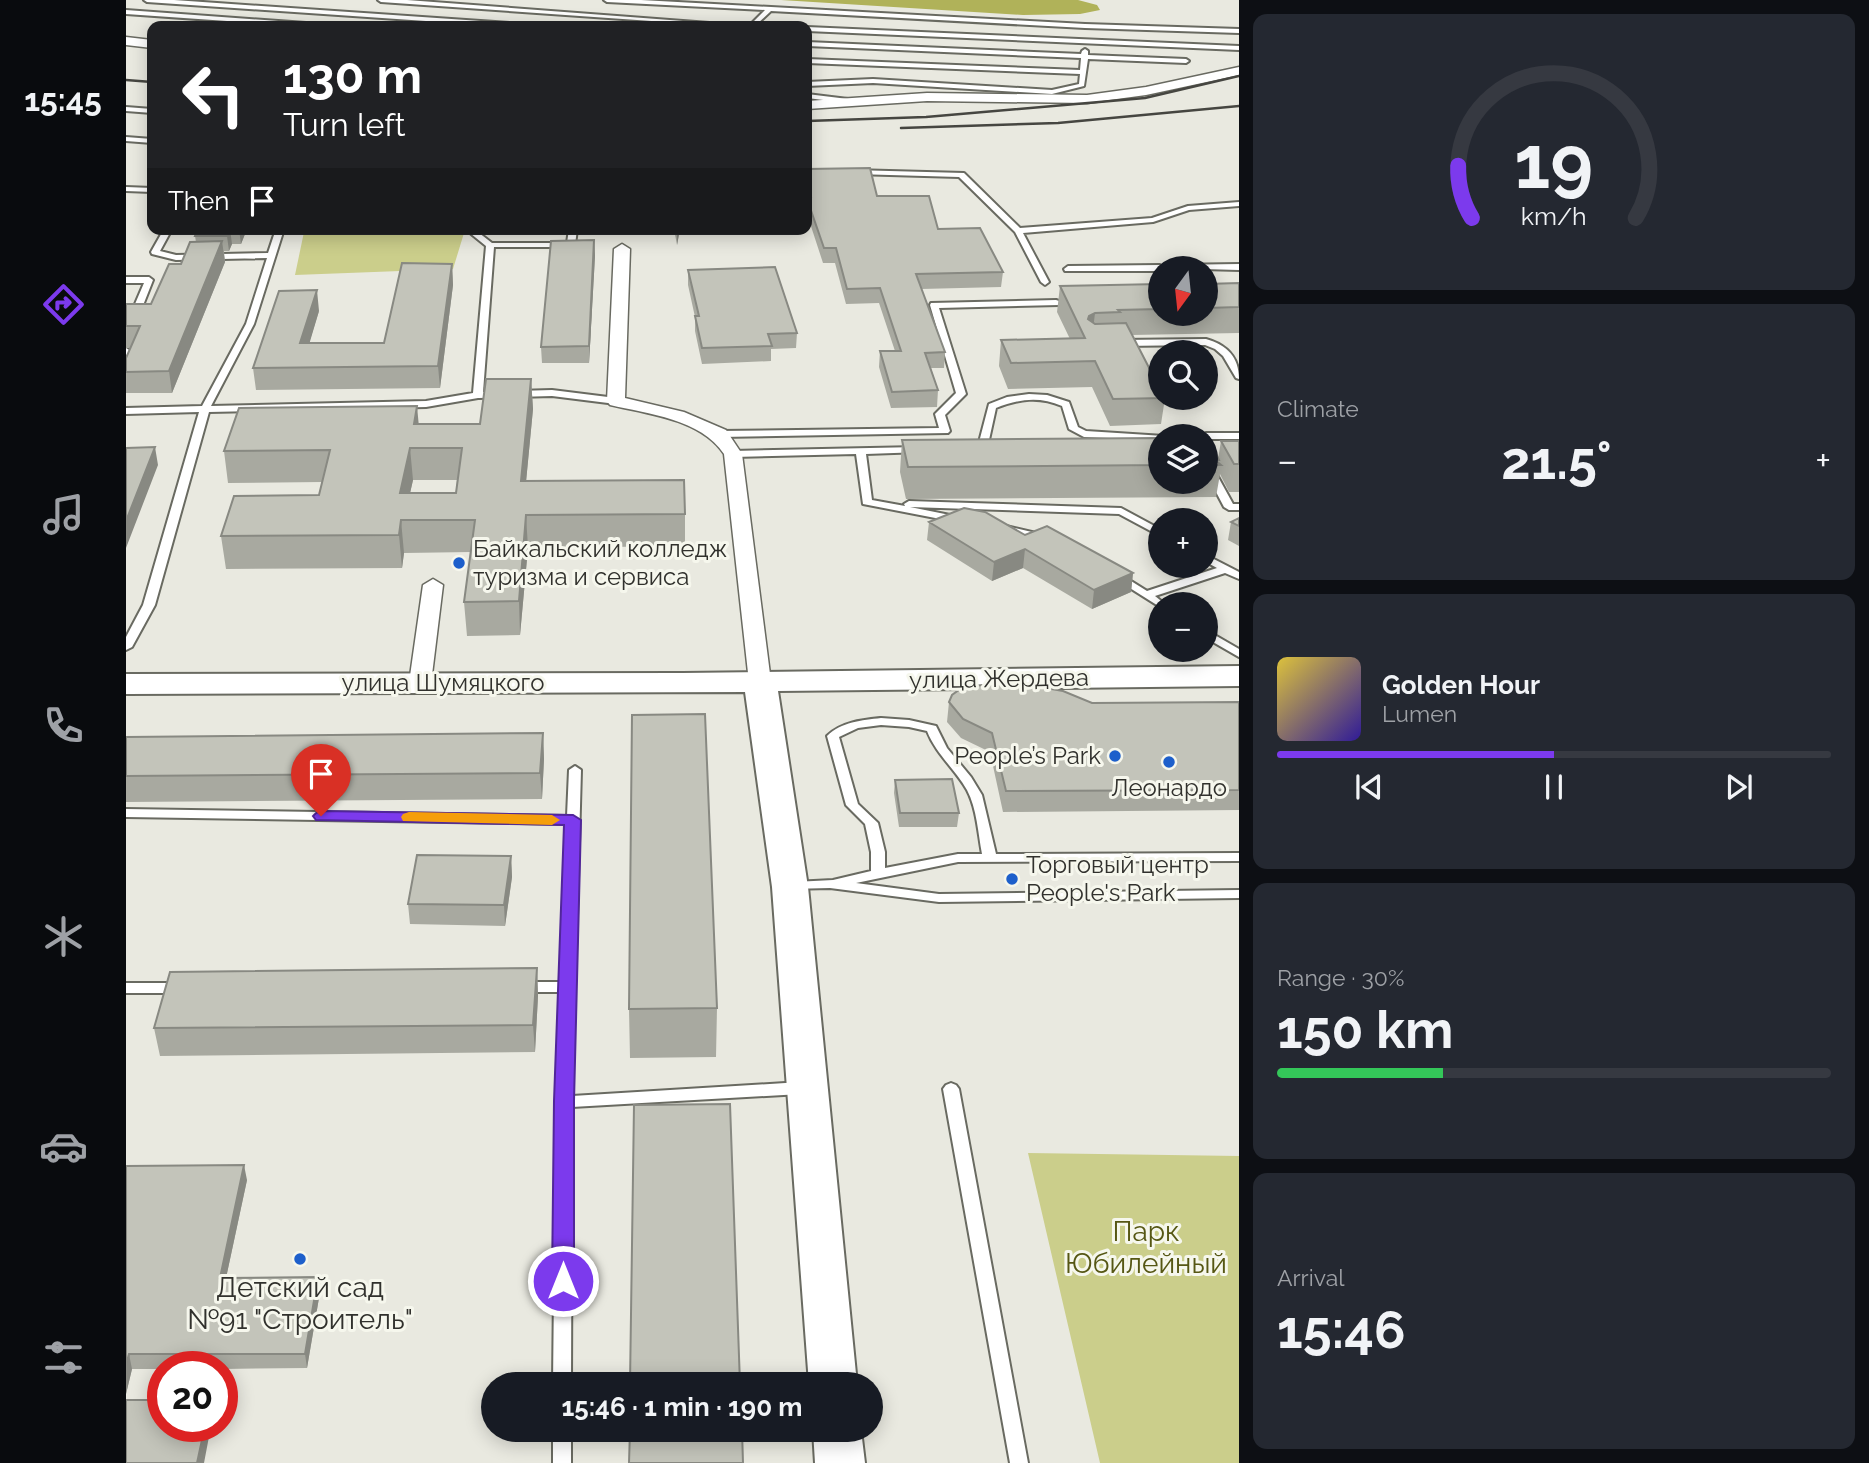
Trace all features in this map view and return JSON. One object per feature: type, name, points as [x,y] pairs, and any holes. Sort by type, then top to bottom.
[{"type":"main road","name":"улица Жердева","points":[[760,682],[1239,676]]},
{"type":"main road","name":"улица Шумяцкого","points":[[126,684],[760,682]]},
{"type":"main road","points":[[760,682],[790,887],[832,1372]]},
{"type":"main road","points":[[838,1442],[840,1463]]},
{"type":"street","points":[[126,41],[147,43]]},
{"type":"street","points":[[812,105],[927,97],[1087,99],[1146,91],[1239,71]]},
{"type":"street","points":[[622,249],[616,401],[678,416],[720,435],[733,454],[760,682]]},
{"type":"street","points":[[420,683],[433,585]]},
{"type":"lane","points":[[147,0],[456,21]]},
{"type":"lane","points":[[381,0],[426,1],[682,21]]},
{"type":"lane","points":[[607,0],[768,11],[1239,31]]},
{"type":"lane","points":[[396,21],[426,1]]},
{"type":"lane","points":[[757,21],[768,11]]},
{"type":"lane","points":[[126,12],[251,21]]},
{"type":"lane","points":[[812,84],[873,81],[1052,92],[1082,85],[1086,26]]},
{"type":"lane","points":[[812,29],[1239,48]]},
{"type":"lane","points":[[812,44],[1186,61]]},
{"type":"lane","points":[[812,61],[1082,72]]},
{"type":"lane","points":[[812,97],[849,102]]},
{"type":"lane","points":[[126,109],[147,111]]},
{"type":"lane","points":[[126,139],[147,141]]},
{"type":"lane","points":[[845,172],[961,175],[1018,231],[1045,282]]},
{"type":"lane","points":[[126,189],[147,190]]},
{"type":"lane","points":[[1018,231],[1153,220],[1188,208],[1226,205],[1239,207]]},
{"type":"lane","points":[[165,235],[155,252],[176,258],[272,255]]},
{"type":"lane","points":[[126,647],[149,605],[205,409],[250,324],[278,235]]},
{"type":"lane","points":[[477,235],[491,245],[571,245],[572,235]]},
{"type":"lane","points":[[478,395],[491,245]]},
{"type":"lane","points":[[1218,267],[1239,267]]},
{"type":"lane","points":[[1068,269],[1148,268]]},
{"type":"lane","points":[[126,280],[149,280],[136,313],[126,318]]},
{"type":"lane","points":[[720,435],[946,431],[940,414],[961,394],[934,305],[1056,303]]},
{"type":"lane","points":[[1104,344],[1206,342],[1217,345],[1228,354],[1239,376]]},
{"type":"lane","points":[[126,411],[426,404],[478,395],[552,393],[616,401]]},
{"type":"lane","points":[[968,449],[982,449],[992,406],[1011,397],[1043,396],[1066,404],[1074,429],[1084,434],[1148,437]]},
{"type":"lane","points":[[1218,436],[1239,436]]},
{"type":"lane","points":[[733,454],[928,450]]},
{"type":"lane","points":[[861,452],[867,502]]},
{"type":"lane","points":[[1218,487],[1228,507],[1239,507]]},
{"type":"lane","points":[[867,502],[972,522]]},
{"type":"lane","points":[[867,502],[1121,511],[1148,526]]},
{"type":"lane","points":[[985,525],[1037,534],[1062,544]]},
{"type":"lane","points":[[1218,565],[1239,576]]},
{"type":"lane","points":[[1105,569],[1147,595],[1226,569]]},
{"type":"lane","points":[[1218,641],[1239,654]]},
{"type":"lane","points":[[1003,679],[1041,695]]},
{"type":"lane","points":[[878,874],[878,852],[871,823],[852,805],[833,736],[844,727],[916,723],[932,729],[948,762],[973,789],[990,858]]},
{"type":"lane","points":[[562,1372],[564,1101],[575,770]]},
{"type":"lane","points":[[126,813],[573,820]]},
{"type":"lane","points":[[790,887],[830,884],[958,858],[1239,857]]},
{"type":"lane","points":[[830,884],[940,898],[1239,894]]},
{"type":"lane","points":[[513,987],[568,987]]},
{"type":"lane","points":[[126,988],[195,988]]},
{"type":"lane","points":[[564,1101],[808,1088]]},
{"type":"lane","points":[[951,1089],[1019,1463]]},
{"type":"lane","points":[[562,1442],[562,1463]]},
{"type":"green space","points":[[303,235],[463,235],[453,269],[295,275]]},
{"type":"green space","name":"Парк Юбилейный","points":[[1028,1153],[1239,1156],[1239,1463],[1100,1463]]},
{"type":"shaded area","points":[[781,0],[1078,0],[1097,5],[1100,10],[1080,14],[1023,15]]},
{"type":"building","points":[[870,168],[877,196],[929,196],[938,229],[980,228],[1003,272],[916,274],[945,352],[925,353],[938,390],[892,392],[880,351],[901,351],[880,288],[847,289],[836,248],[824,248],[812,213],[812,169]]},
{"type":"building","points":[[195,235],[227,235],[227,236]]},
{"type":"building","points":[[594,240],[589,346],[541,347],[551,241]]},
{"type":"building","points":[[222,241],[169,371],[126,372],[126,358],[140,326],[126,326],[126,304],[151,304],[169,264],[181,264],[190,242]]},
{"type":"building","points":[[402,263],[452,264],[438,366],[253,368],[279,291],[317,290],[300,343],[384,343]]},
{"type":"building","points":[[775,267],[797,333],[768,334],[772,346],[702,348],[695,316],[699,316],[688,270]]},
{"type":"building","points":[[1239,283],[1239,307],[1218,308],[1218,284]]},
{"type":"building","points":[[1148,284],[1148,309],[1095,313],[1088,319],[1095,324],[1126,323],[1148,366],[1148,398],[1113,399],[1095,361],[1011,363],[1001,340],[1085,338],[1060,286]]},
{"type":"building","points":[[486,379],[531,379],[521,481],[684,480],[685,514],[526,515],[519,601],[464,602],[475,520],[401,520],[399,535],[221,536],[234,496],[319,495],[330,450],[224,451],[239,408],[417,406],[414,424],[480,424]],"holes":[[[410,448],[462,448],[456,493],[400,493]]]},
{"type":"building","points":[[1148,438],[1148,465],[908,467],[902,440]]},
{"type":"building","points":[[1221,441],[1239,441],[1239,464],[1234,464]]},
{"type":"building","points":[[155,447],[126,521],[126,448]]},
{"type":"building","points":[[964,508],[985,512],[1025,535],[1047,526],[1133,573],[1094,590],[1025,549],[994,562],[929,522]]},
{"type":"building","points":[[1239,518],[1239,526],[1231,522]]},
{"type":"building","name":"People’s Park","points":[[1012,682],[1063,691],[1092,703],[1239,702],[1239,790],[1006,791],[992,733],[963,719],[949,702],[952,695],[963,687]]},
{"type":"building","points":[[705,714],[717,1008],[629,1009],[632,715]]},
{"type":"building","points":[[543,733],[540,773],[126,776],[126,737]]},
{"type":"building","points":[[952,779],[959,813],[900,813],[895,780]]},
{"type":"building","points":[[417,855],[511,856],[504,905],[408,904]]},
{"type":"building","points":[[537,968],[533,1025],[154,1028],[170,972]]},
{"type":"building","points":[[730,1104],[740,1372],[630,1372],[634,1105]]},
{"type":"building","points":[[244,1165],[220,1278],[318,1277],[305,1354],[147,1351],[147,1354],[129,1354],[126,1365],[126,1166]]},
{"type":"building","points":[[126,1400],[147,1400],[147,1442],[202,1442],[197,1463],[126,1463]]},
{"type":"building","points":[[630,1442],[742,1442],[743,1463],[629,1463]]},
{"type":"railway","points":[[812,121],[926,117],[1145,98],[1239,76]]},
{"type":"railway","points":[[126,80],[147,82]]},
{"type":"railway","points":[[901,128],[1058,123],[1239,106]]},
{"type":"slow traffic","points":[[409,817],[552,820]]},
{"type":"place","name":"Байкальский колледж туризма и сервиса","points":[[459,563]]},
{"type":"place","name":"People’s Park","points":[[1115,756]]},
{"type":"place","name":"Леонардо","points":[[1169,762]]},
{"type":"place","name":"Торговый центр People's Park","points":[[1012,879]]},
{"type":"place","name":"Детский сад №91 \"Строитель\"","points":[[300,1259]]},
{"type":"route","points":[[321,816],[573,820],[564,1101],[563,1281]]}]
